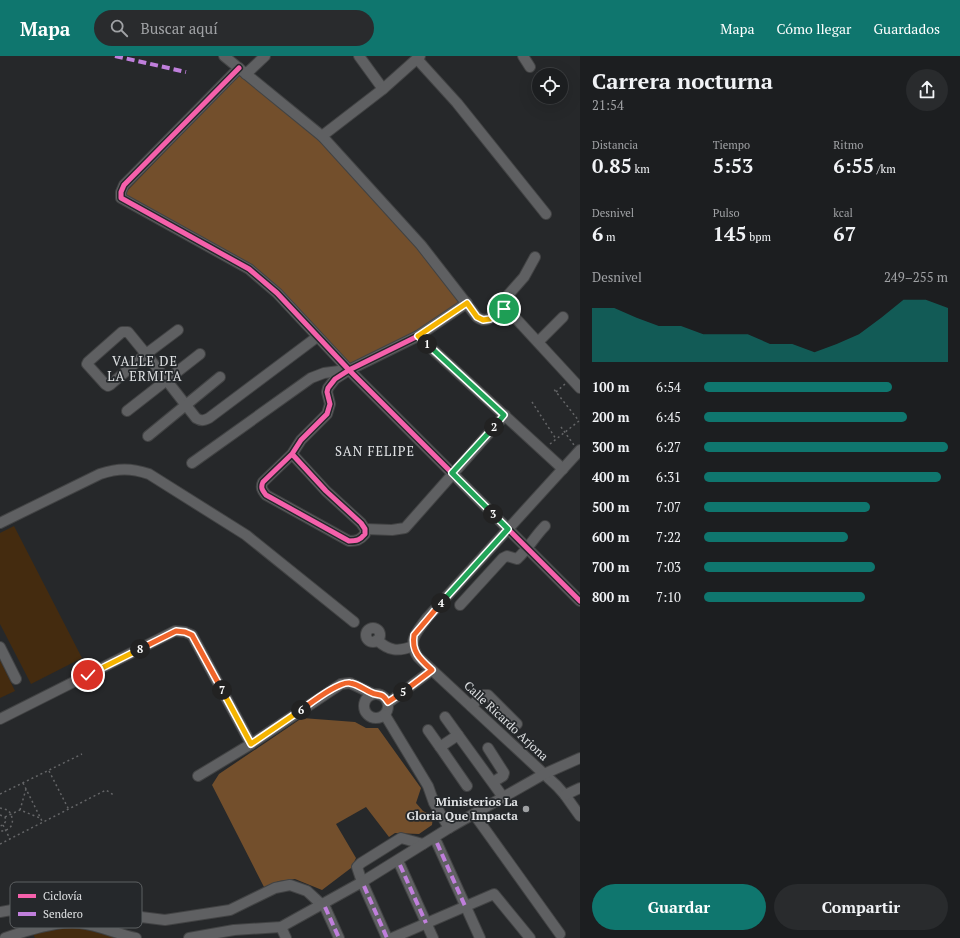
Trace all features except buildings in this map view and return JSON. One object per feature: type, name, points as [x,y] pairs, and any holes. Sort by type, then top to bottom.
[{"type":"street","points":[[224,56],[322,136],[421,245],[478,319],[490,319],[502,310],[507,309],[580,388]]},
{"type":"street","points":[[265,56],[235,74],[124,186],[121,192],[121,198],[249,269],[277,293],[349,370],[580,601]]},
{"type":"street","points":[[359,56],[383,89]]},
{"type":"street","points":[[523,56],[530,67]]},
{"type":"street","points":[[322,136],[383,89],[418,57],[546,214]]},
{"type":"street","points":[[490,319],[493,313],[524,277],[535,257]]},
{"type":"street","points":[[292,454],[326,491],[361,523],[365,529],[365,534],[361,540],[349,541],[266,495],[262,490],[261,485],[292,454],[301,440],[327,414],[330,409],[327,392],[330,384],[335,379],[349,370],[418,336],[467,303]]},
{"type":"street","points":[[538,342],[563,317]]},
{"type":"street","points":[[178,330],[146,354],[108,386],[87,364],[122,332],[128,332],[146,354],[186,405],[199,420],[204,420],[209,418],[317,337]]},
{"type":"street","points":[[418,336],[563,469]]},
{"type":"street","points":[[127,411],[200,354]]},
{"type":"street","points":[[192,463],[311,378],[324,372],[349,370]]},
{"type":"street","points":[[148,436],[220,377]]},
{"type":"street","points":[[365,529],[392,530],[405,528],[504,415]]},
{"type":"street","points":[[0,523],[100,474],[124,468],[137,470],[149,474],[246,535],[361,627],[368,640],[372,642],[377,640],[386,648],[402,650],[414,646],[414,635],[427,618],[579,451]]},
{"type":"street","points":[[460,605],[503,558],[507,556],[517,559],[528,548],[536,535],[545,526]]},
{"type":"street","points":[[0,719],[176,631],[185,632],[192,635],[251,744]]},
{"type":"street","name":"Calle Ricardo Arjona","points":[[414,646],[418,657],[565,794],[580,816]]},
{"type":"street","points":[[0,649],[16,679]]},
{"type":"street","points":[[388,702],[432,670]]},
{"type":"street","points":[[198,776],[251,744],[341,684],[350,683],[373,694],[379,694],[385,697],[388,702],[388,709],[385,715],[380,718],[373,718],[364,710],[364,703],[367,697],[373,694]]},
{"type":"street","points":[[471,706],[483,695],[488,695],[517,724]]},
{"type":"street","points":[[385,715],[428,786],[434,803],[449,828]]},
{"type":"street","points":[[445,717],[503,797]]},
{"type":"street","points":[[428,730],[467,786]]},
{"type":"street","points":[[440,748],[458,735]]},
{"type":"street","points":[[488,748],[504,773],[503,776],[492,782]]},
{"type":"street","points":[[189,938],[235,934],[281,927],[363,884],[423,844],[503,797],[544,774],[580,758]]},
{"type":"street","points":[[565,794],[580,788]]},
{"type":"street","points":[[474,814],[560,934]]},
{"type":"street","points":[[388,938],[363,884],[357,867],[401,838],[423,844]]},
{"type":"street","points":[[437,843],[480,938]]},
{"type":"street","points":[[400,865],[433,938]]},
{"type":"street","points":[[142,917],[165,920],[230,910],[275,888],[290,885],[307,891],[323,906],[339,938]]},
{"type":"street","points":[[392,938],[494,894],[530,938]]},
{"type":"street","points":[[0,912],[10,910]]},
{"type":"street","points":[[281,927],[286,938]]},
{"type":"street","points":[[9,937],[38,928]]},
{"type":"street","points":[[100,928],[136,938]]},
{"type":"path","points":[[556,392],[571,378]]},
{"type":"path","points":[[542,450],[579,421],[553,388]]},
{"type":"path","points":[[532,402],[556,439]]},
{"type":"path","points":[[561,427],[579,451]]},
{"type":"path","points":[[0,794],[82,754]]},
{"type":"path","points":[[49,770],[69,810]]},
{"type":"path","points":[[23,783],[43,823]]},
{"type":"path","points":[[20,810],[26,789]]},
{"type":"path","points":[[0,844],[106,790],[115,796]]},
{"type":"path","points":[[0,808],[5,808],[11,814],[13,820],[7,831]]},
{"type":"path","points":[[0,826],[6,821],[6,817],[20,810],[41,818]]},
{"type":"path","points":[[0,815],[6,817]]},
{"type":"path","points":[[3,825],[10,839]]},
{"type":"path","points":[[0,831],[7,831]]},
{"type":"shaded area","points":[[240,74],[320,140],[346,166],[464,301],[451,312],[350,369],[249,268],[123,198],[125,193]]},
{"type":"shaded area","points":[[14,526],[82,658],[31,684],[0,624],[0,533]]},
{"type":"shaded area","points":[[0,660],[15,691],[0,698]]},
{"type":"shaded area","points":[[302,718],[355,722],[366,728],[378,728],[421,788],[416,803],[423,811],[433,816],[432,825],[419,834],[395,833],[389,837],[366,807],[336,824],[356,858],[351,868],[322,890],[295,879],[279,881],[264,887],[212,785],[219,774]]},
{"type":"shaded area","points":[[64,928],[82,928],[115,938],[35,938],[33,934]]},
{"type":"marked path","points":[[115,56],[186,72]]},
{"type":"marked path","points":[[437,843],[465,906]]},
{"type":"marked path","points":[[400,865],[426,923]]},
{"type":"marked path","points":[[364,886],[387,938]]},
{"type":"marked path","points":[[325,907],[339,938]]},
{"type":"cycle path","points":[[239,68],[124,185],[121,192],[121,198],[249,269],[277,293],[349,370],[580,601]]},
{"type":"cycle path","points":[[292,454],[326,491],[361,523],[365,529],[365,534],[362,538],[349,541],[266,495],[263,491],[262,484],[292,454],[301,440],[327,414],[330,404],[327,392],[328,388],[335,379],[349,370],[418,336],[467,303]]},
{"type":"place","name":"Ministerios La Gloria Que Impacta","points":[[526,809]]},
{"type":"district","name":"VALLE DE LA ERMITA","points":[[145,368]]},
{"type":"district","name":"SAN FELIPE","points":[[375,451]]},
{"type":"route","points":[[88,675],[176,631],[185,632],[192,635],[251,744],[341,684],[350,683],[357,685],[373,694],[379,694],[385,697],[388,702],[432,670],[416,654],[413,643],[414,635],[427,618],[508,529],[452,473],[504,415],[418,336],[467,303],[481,320],[490,319],[504,309]]}]
